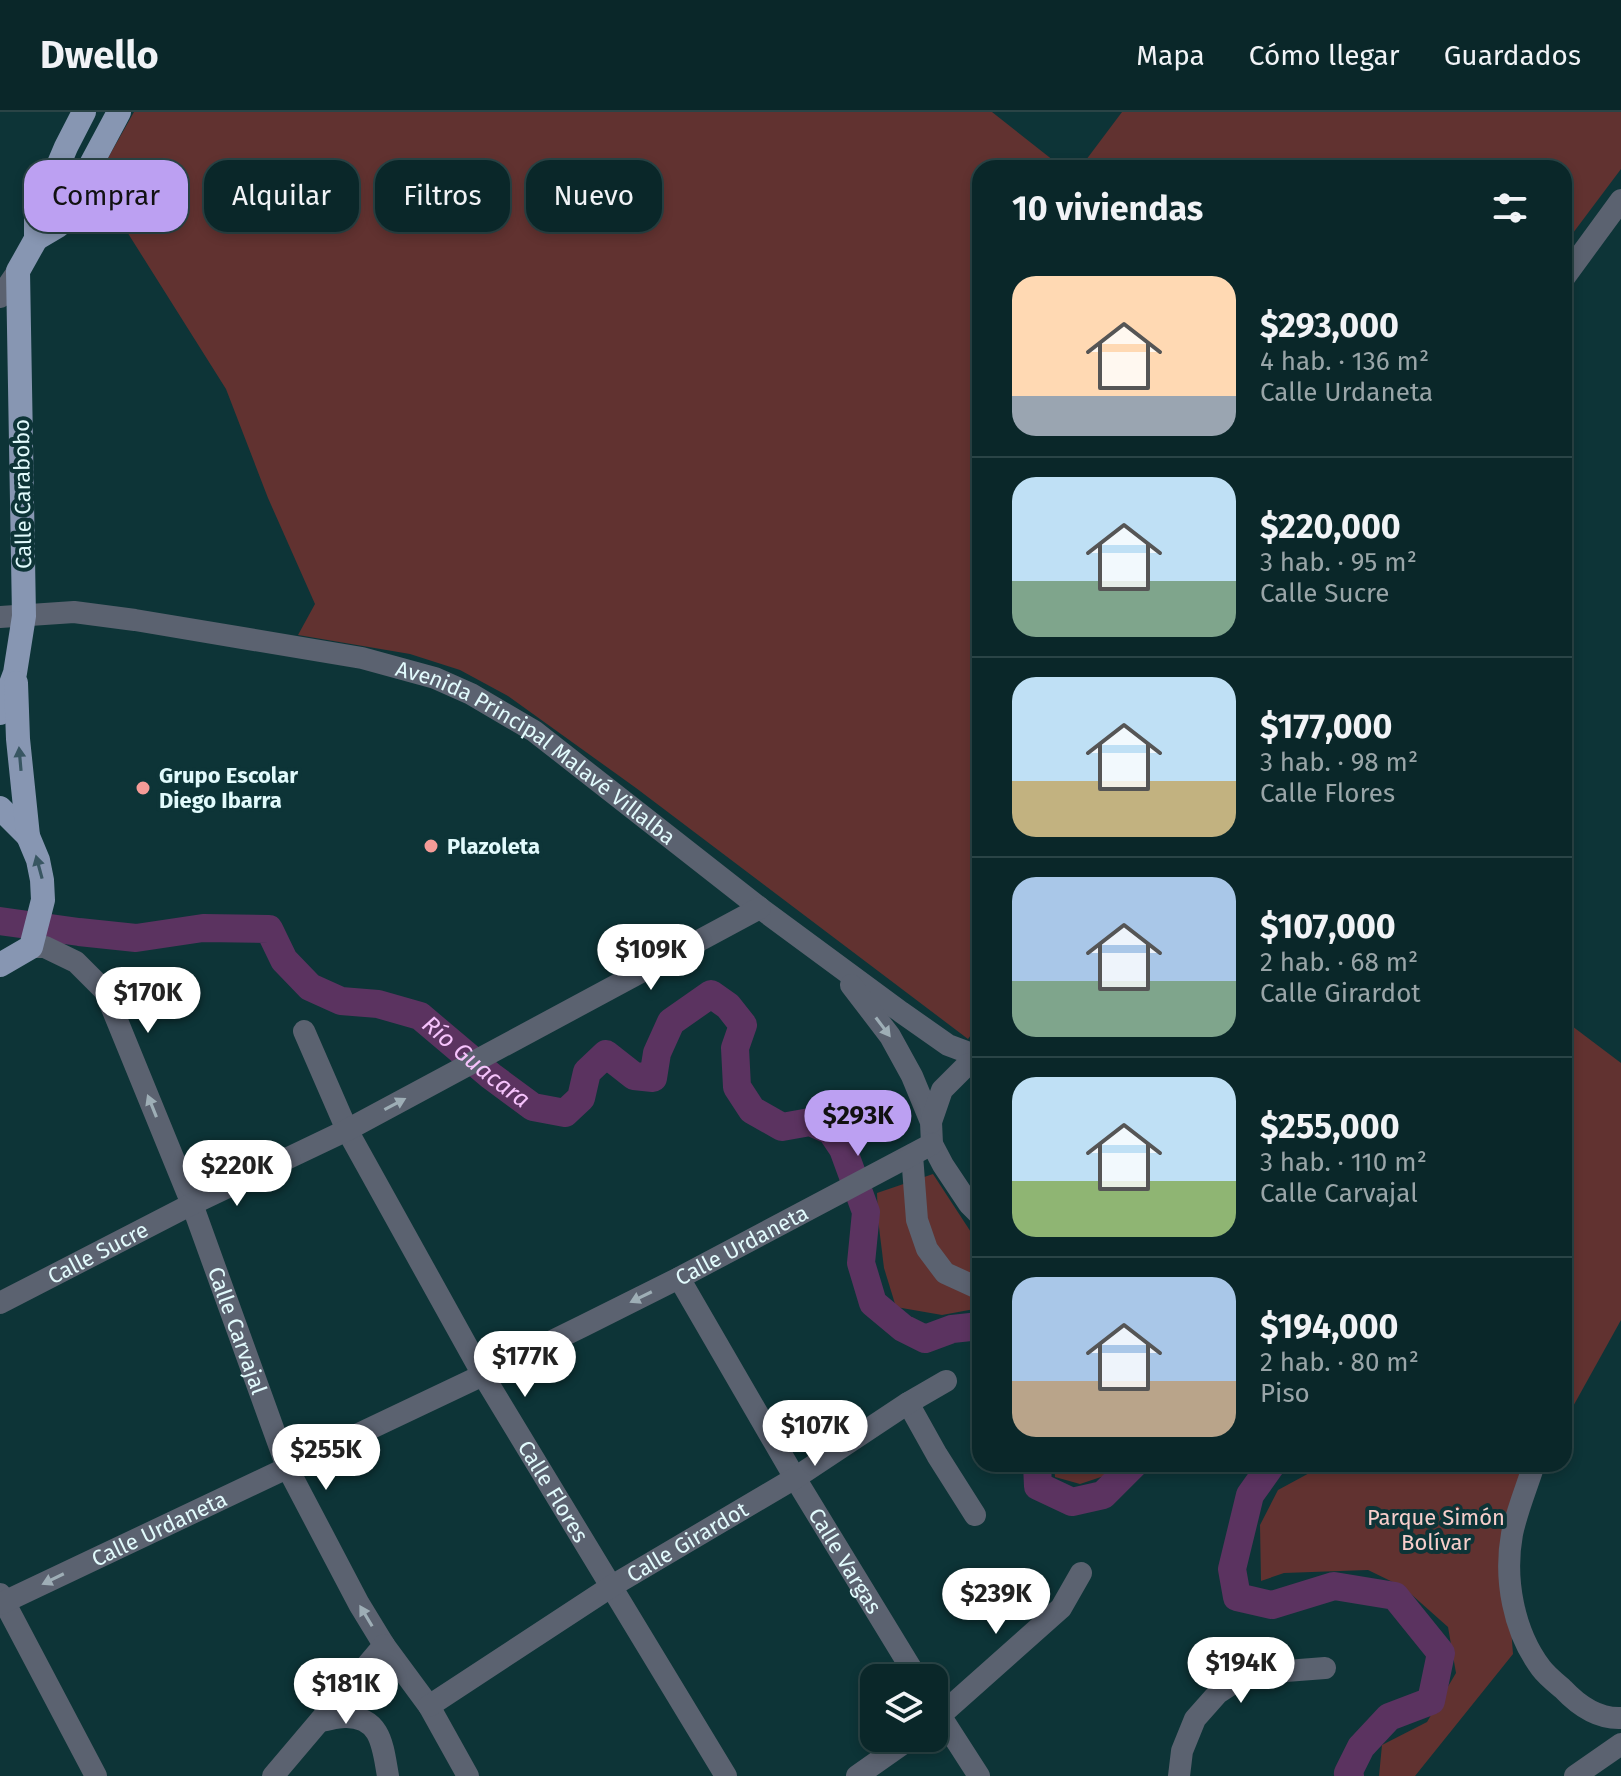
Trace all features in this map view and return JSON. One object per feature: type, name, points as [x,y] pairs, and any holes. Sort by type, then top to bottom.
[{"type":"main road","points":[[18,271],[36,239],[36,218],[84,112]]},
{"type":"main road","points":[[36,239],[58,226],[119,112]]},
{"type":"main road","name":"Calle Carabobo","points":[[0,713],[15,673],[12,617],[18,271]]},
{"type":"main road","points":[[0,965],[33,941],[43,900],[38,860],[28,836],[15,673]]},
{"type":"main road","points":[[0,808],[28,836]]},
{"type":"street","points":[[1572,267],[1621,200]]},
{"type":"street","points":[[0,297],[18,271]]},
{"type":"street","name":"Avenida Principal Malavé Villalba","points":[[12,617],[74,612],[362,658],[435,678],[471,694],[534,731],[835,965],[948,1045],[972,1056]]},
{"type":"street","name":"Calle Sucre","points":[[0,1303],[192,1204],[347,1130],[760,908]]},
{"type":"street","name":"Calle Carvajal","points":[[33,941],[76,962],[105,991],[192,1204],[287,1467],[359,1604],[384,1645],[429,1706],[460,1772]]},
{"type":"street","points":[[835,965],[890,1036],[912,1076],[919,1145],[917,1220],[927,1249],[945,1273],[972,1285]]},
{"type":"street","name":"Calle Flores","points":[[304,1031],[347,1130],[483,1375],[726,1776]]},
{"type":"street","points":[[919,1145],[942,1090],[972,1063]]},
{"type":"street","points":[[919,1145],[972,1207]]},
{"type":"street","name":"Calle Urdaneta","points":[[1,1600],[483,1375],[679,1278],[834,1196],[919,1145]]},
{"type":"street","name":"Calle Vargas","points":[[679,1278],[795,1478],[908,1664]]},
{"type":"street","name":"Calle Girardot","points":[[429,1706],[612,1586],[795,1478],[946,1381]]},
{"type":"street","points":[[908,1403],[975,1515]]},
{"type":"street","points":[[1531,1472],[1513,1531],[1508,1562],[1510,1592],[1516,1615],[1541,1668],[1578,1704],[1615,1718],[1612,1750],[1575,1776]]},
{"type":"street","points":[[948,1705],[1061,1608],[1081,1573]]},
{"type":"street","points":[[1,1600],[96,1776]]},
{"type":"street","points":[[273,1776],[384,1645]]},
{"type":"street","points":[[1179,1776],[1182,1751],[1195,1719],[1218,1693],[1247,1674],[1325,1668]]},
{"type":"street","points":[[320,1721],[347,1716],[365,1721],[376,1729],[388,1776]]},
{"type":"street","points":[[948,1732],[979,1776]]},
{"type":"street","points":[[857,1776],[891,1752]]},
{"type":"green space","points":[[134,112],[992,112],[1053,160],[972,160],[972,1034],[968,1039],[636,788],[508,696],[460,670],[410,654],[298,635],[315,604],[268,498],[226,389],[127,232],[188,232],[188,160],[107,160]]},
{"type":"green space","points":[[1122,112],[1621,112],[1621,169],[1572,234],[1572,160],[1086,160]]},
{"type":"green space","points":[[1572,1026],[1621,1063],[1621,1320],[1572,1408]]},
{"type":"green space","points":[[933,1174],[972,1234],[972,1309],[942,1315],[896,1307],[884,1268],[877,1193]]},
{"type":"green space","points":[[1055,1472],[1113,1472],[1080,1484],[1055,1477]]},
{"type":"green space","name":"Parque Simón Bolívar","points":[[1311,1472],[1525,1472],[1504,1535],[1513,1654],[1415,1776],[1379,1776],[1382,1745],[1427,1722],[1456,1673],[1448,1627],[1403,1587],[1368,1570],[1284,1573],[1261,1581],[1260,1525],[1278,1490]]},
{"type":"waterway","name":"Río Guacara","points":[[0,921],[136,938],[203,928],[269,929],[284,960],[310,987],[341,1001],[378,1004],[420,1016],[533,1107],[565,1113],[581,1098],[587,1072],[606,1054],[634,1076],[653,1078],[657,1053],[671,1022],[711,994],[728,1006],[743,1025],[735,1048],[737,1087],[752,1110],[782,1127],[810,1122],[831,1131],[843,1149],[866,1212],[861,1263],[873,1303],[903,1328],[925,1339],[952,1329],[972,1327]]},
{"type":"waterway","name":"Río Guacara","points":[[1037,1472],[1038,1486],[1072,1502],[1103,1495],[1126,1472]]},
{"type":"waterway","name":"Río Guacara","points":[[1266,1472],[1250,1495],[1232,1569],[1237,1597],[1272,1605],[1334,1586],[1395,1596],[1441,1653],[1431,1701],[1389,1717],[1361,1747],[1348,1773],[1350,1776]]},
{"type":"place","name":"Grupo Escolar Diego Ibarra","points":[[143,788]]},
{"type":"place","name":"Plazoleta","points":[[431,846]]}]
